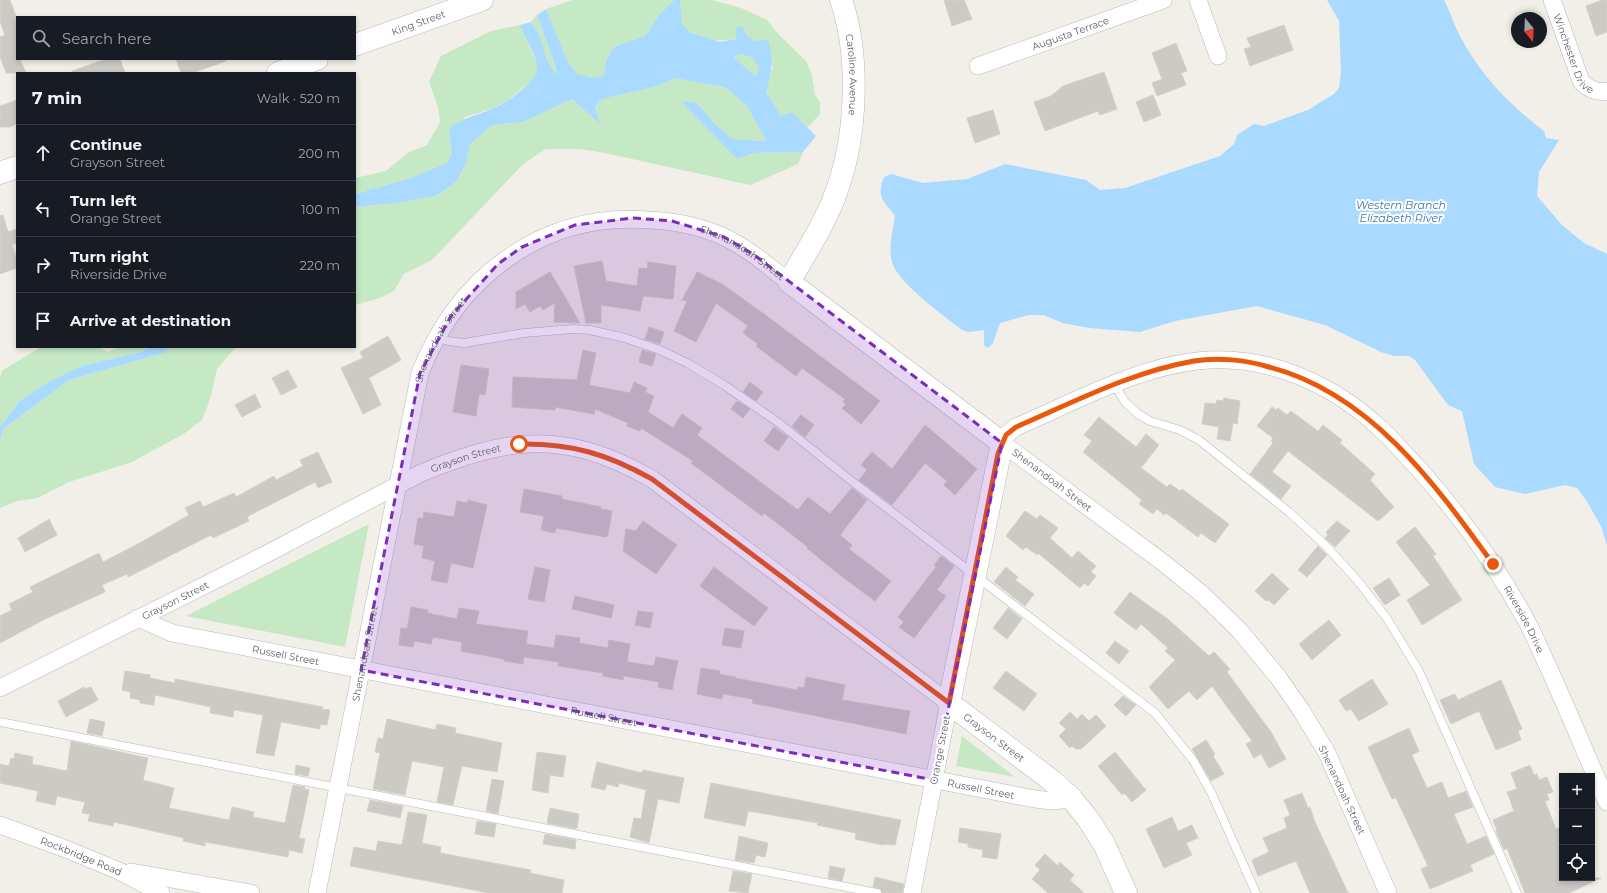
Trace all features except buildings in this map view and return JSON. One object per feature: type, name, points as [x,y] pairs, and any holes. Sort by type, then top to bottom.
[{"type":"street","name":"King Street","points":[[356,45],[482,0]]},
{"type":"street","name":"Caroline Avenue","points":[[789,282],[816,236],[837,191],[850,136],[852,74],[850,40],[840,0]]},
{"type":"street","name":"Augusta Terrace","points":[[978,66],[1163,0]]},
{"type":"street","points":[[1198,0],[1218,56]]},
{"type":"street","name":"Winchester Drive","points":[[1552,0],[1581,81],[1585,86],[1594,90],[1607,91]]},
{"type":"street","points":[[281,72],[314,60]]},
{"type":"street","points":[[0,173],[16,167]]},
{"type":"street","name":"Shenandoah Street","points":[[317,893],[420,373],[437,337],[450,316],[471,291],[498,264],[522,247],[548,234],[575,225],[604,220],[633,218],[672,221],[699,227],[724,237],[753,254],[1203,595],[1239,630],[1278,677],[1301,710],[1326,753],[1388,893]]},
{"type":"street","name":"Riverside Drive","points":[[1002,443],[1006,435],[1016,427],[1114,384],[1166,367],[1196,361],[1221,360],[1253,362],[1284,370],[1332,392],[1359,410],[1384,432],[1432,484],[1461,519],[1493,564],[1528,623],[1607,802]]},
{"type":"street","name":"Grayson Street","points":[[0,688],[253,561],[397,486],[449,462],[493,448],[519,444],[546,443],[573,447],[597,453],[618,461],[652,479],[1052,780],[1072,799],[1088,819],[1104,844],[1126,893]]},
{"type":"street","name":"Orange Street","points":[[912,893],[974,573],[1002,443]]},
{"type":"street","name":"Russell Street","points":[[138,618],[172,633],[361,670],[1035,800],[1052,801],[1072,799]]},
{"type":"street","name":"Rockbridge Road","points":[[1,828],[119,871],[160,893]]},
{"type":"street","points":[[119,871],[251,893]]},
{"type":"lane","points":[[437,337],[448,341],[464,343],[524,333],[572,329],[590,330],[625,338],[660,350],[687,363],[724,385],[779,423],[848,479],[974,573],[1155,712],[1193,760],[1212,794],[1256,893]]},
{"type":"lane","points":[[1114,384],[1125,402],[1138,414],[1150,421],[1180,430],[1199,440],[1289,512],[1325,545],[1357,580],[1390,623],[1419,670],[1517,893]]},
{"type":"lane","points":[[0,722],[877,893]]},
{"type":"highlighted area","points":[[633,218],[672,221],[724,237],[753,254],[1002,443],[934,780],[361,670],[420,373],[451,316],[498,264],[522,247],[575,225]]},
{"type":"green space","points":[[573,0],[674,0],[660,14],[645,36],[614,47],[606,60],[604,75],[594,78],[577,75],[568,62],[546,9]]},
{"type":"green space","points":[[680,0],[712,0],[741,8],[767,20],[779,35],[806,61],[812,75],[815,95],[820,102],[820,114],[807,128],[800,119],[781,116],[766,92],[773,67],[756,41],[746,35],[720,41],[697,35],[682,26]]},
{"type":"green space","points":[[537,15],[558,75],[553,71],[547,61],[540,38],[531,22]]},
{"type":"green space","points":[[520,25],[538,66],[535,78],[509,99],[494,108],[465,117],[449,136],[452,152],[447,163],[408,179],[356,194],[356,178],[386,171],[409,152],[427,145],[440,122],[438,107],[429,82],[441,56],[491,31]]},
{"type":"green space","points":[[741,54],[753,58],[760,68],[756,77],[734,57]]},
{"type":"green space","points":[[674,78],[725,87],[747,106],[766,141],[733,139],[717,126],[697,103],[680,101],[737,159],[755,153],[803,152],[798,164],[750,185],[605,153],[580,149],[546,149],[523,164],[432,260],[404,274],[394,291],[380,298],[356,305],[356,207],[396,203],[436,196],[456,182],[466,164],[470,144],[492,125],[523,122],[572,99],[600,124],[595,107],[602,99],[658,86]]},
{"type":"green space","points":[[39,348],[101,348],[107,352],[117,348],[148,348],[141,352],[82,366],[19,402],[0,427],[0,377],[3,370]]},
{"type":"green space","points":[[170,348],[235,348],[217,369],[210,399],[202,420],[185,433],[132,462],[69,482],[37,498],[17,501],[0,508],[0,441],[3,429],[69,380],[163,353]]},
{"type":"green space","points":[[369,524],[345,647],[186,616]]},
{"type":"green space","points":[[962,736],[1015,777],[956,766]]},
{"type":"water","points":[[674,0],[680,0],[682,25],[692,33],[720,42],[736,39],[737,27],[743,27],[746,35],[756,41],[768,40],[772,66],[766,92],[781,116],[792,112],[816,136],[803,152],[755,153],[737,159],[680,101],[697,103],[717,126],[733,139],[766,141],[747,106],[725,87],[674,78],[658,86],[602,99],[595,107],[600,124],[572,99],[523,122],[492,125],[470,144],[466,164],[456,182],[436,196],[396,203],[356,207],[356,194],[408,179],[447,163],[452,152],[449,136],[451,126],[499,105],[514,96],[528,84],[537,71],[537,65],[520,25],[531,22],[540,38],[550,66],[558,74],[537,15],[546,9],[568,62],[577,74],[594,78],[604,75],[606,60],[614,47],[645,36],[660,14]],"holes":[[[741,54],[753,58],[759,68],[756,77],[734,57]]]},
{"type":"water","name":"Western Branch Elizabeth River","points":[[1327,0],[1444,0],[1457,30],[1485,75],[1519,111],[1544,131],[1546,138],[1559,140],[1539,172],[1537,196],[1562,225],[1584,243],[1607,254],[1607,545],[1601,526],[1586,500],[1577,488],[1565,485],[1525,494],[1495,487],[1474,464],[1462,411],[1448,405],[1415,360],[1409,356],[1394,356],[1381,352],[1325,325],[1257,306],[1175,321],[1140,332],[1089,328],[1063,323],[1043,315],[1029,315],[1000,323],[993,343],[988,348],[984,345],[984,330],[969,332],[962,330],[914,291],[905,282],[893,265],[890,247],[895,216],[884,202],[881,194],[884,177],[891,174],[923,183],[967,179],[1005,164],[1086,180],[1100,190],[1125,188],[1220,156],[1234,144],[1237,135],[1254,124],[1264,126],[1308,110],[1334,94],[1339,88],[1341,72],[1339,21]]},
{"type":"water","points":[[148,348],[170,348],[163,353],[69,380],[3,429],[0,441],[0,427],[19,402],[49,382],[82,366],[141,352]]},
{"type":"route","points":[[519,444],[546,443],[573,447],[597,453],[625,464],[652,479],[949,703],[998,454],[1006,435],[1016,427],[1114,384],[1166,367],[1196,361],[1221,360],[1253,362],[1284,370],[1332,392],[1359,410],[1384,432],[1432,484],[1461,519],[1493,564]]}]
